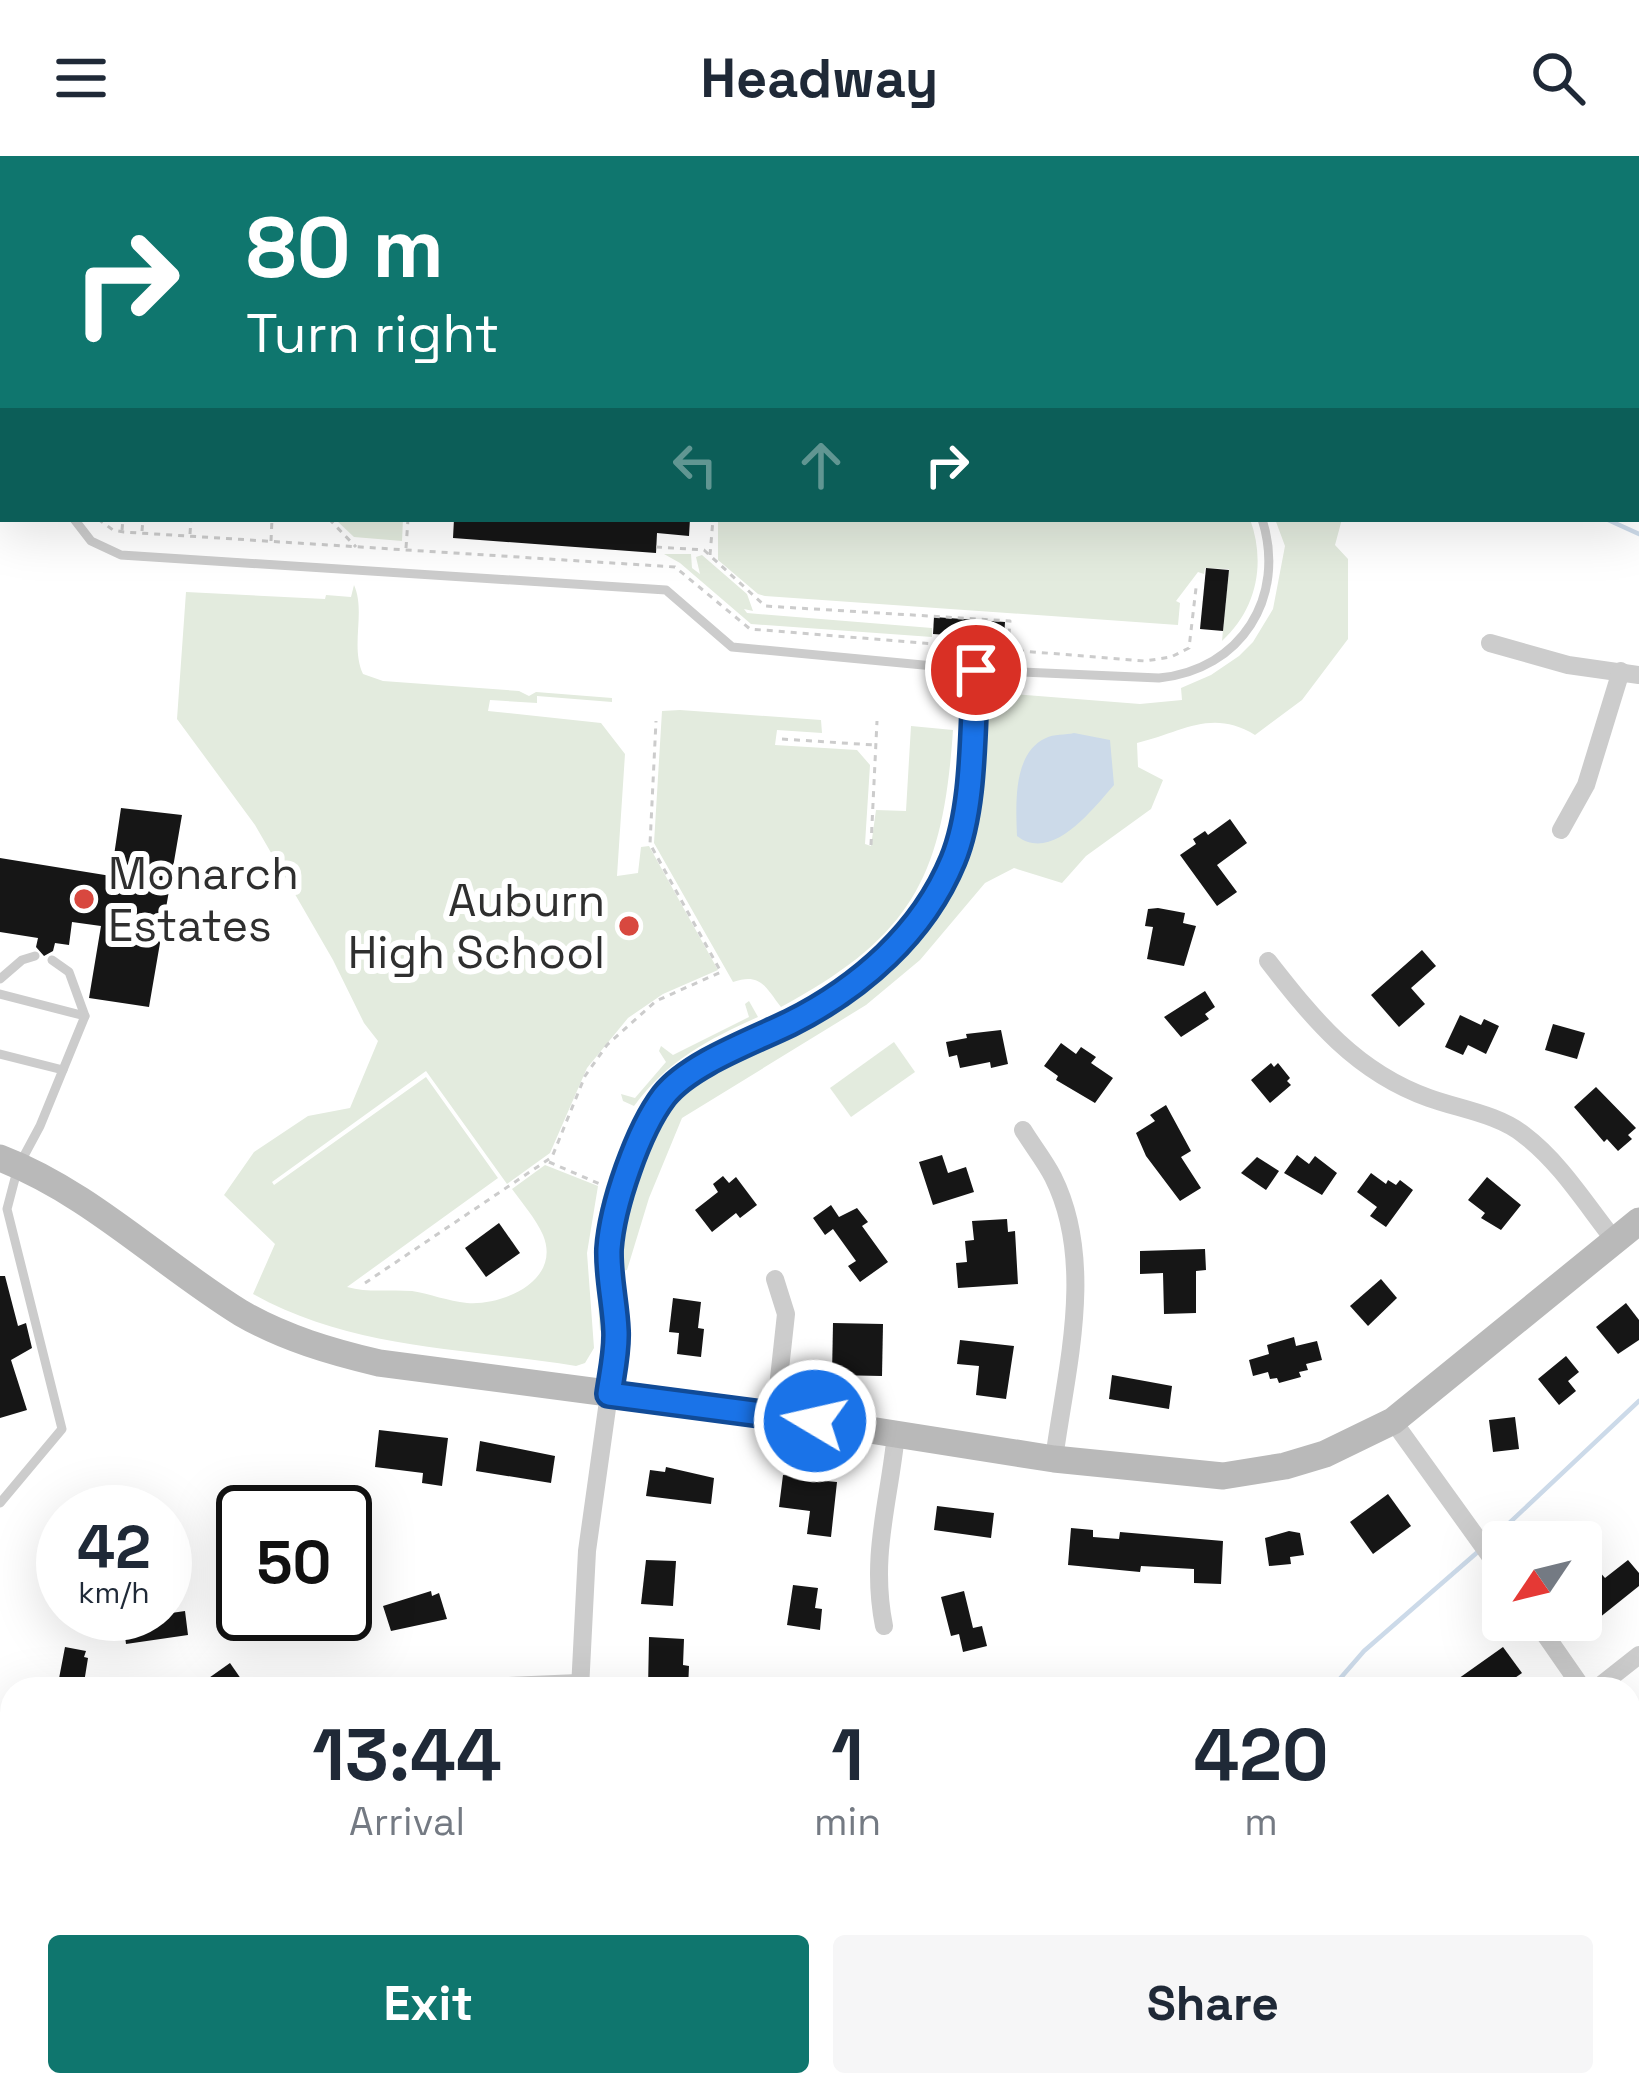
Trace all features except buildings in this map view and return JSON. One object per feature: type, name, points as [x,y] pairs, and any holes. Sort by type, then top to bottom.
[{"type":"main road","points":[[9,1162],[77,1198],[244,1315],[300,1341],[380,1363],[775,1415],[1054,1460],[1222,1476],[1325,1454],[1393,1421],[1639,1221]]},
{"type":"street","points":[[1490,643],[1568,665],[1630,673],[1586,784],[1561,830]]},
{"type":"street","points":[[1268,961],[1354,1059],[1390,1082],[1523,1133],[1550,1159],[1615,1241]]},
{"type":"street","points":[[1023,1130],[1054,1178],[1076,1271],[1054,1460]]},
{"type":"street","points":[[775,1280],[785,1313],[775,1415]]},
{"type":"street","points":[[580,1677],[587,1551],[609,1394]]},
{"type":"street","points":[[1393,1421],[1482,1543]]},
{"type":"street","points":[[884,1626],[877,1562],[896,1434]]},
{"type":"street","points":[[1548,1641],[1570,1677]]},
{"type":"street","points":[[1614,1677],[1639,1655]]},
{"type":"lane","points":[[76,522],[91,541],[122,555],[666,590],[732,647],[976,670],[1159,678],[1184,676],[1213,662],[1240,642],[1256,618],[1271,557],[1263,522]]},
{"type":"lane","points":[[609,1394],[616,1336],[609,1248],[621,1191],[643,1135],[665,1094],[691,1072],[842,993],[900,944],[927,910],[955,857],[967,793],[976,670]]},
{"type":"lane","points":[[0,979],[22,959],[34,956]]},
{"type":"lane","points":[[0,1503],[62,1429],[8,1209],[9,1162],[40,1126],[85,1016],[69,972],[52,960]]},
{"type":"lane","points":[[0,994],[85,1016]]},
{"type":"lane","points":[[0,1054],[63,1070]]},
{"type":"path","points":[[122,531],[123,522]]},
{"type":"path","points":[[142,533],[143,522]]},
{"type":"path","points":[[190,536],[191,522]]},
{"type":"path","points":[[271,541],[272,522]]},
{"type":"path","points":[[331,522],[356,547]]},
{"type":"path","points":[[406,550],[408,522]]},
{"type":"path","points":[[710,556],[713,522]]},
{"type":"path","points":[[656,547],[704,550],[765,606],[1010,621],[1008,650]]},
{"type":"path","points":[[365,1283],[552,1157],[585,1076],[607,1045],[656,1001],[722,972],[650,844],[656,721]]},
{"type":"path","points":[[872,845],[877,722]]},
{"type":"path","points":[[782,740],[876,745]]},
{"type":"path","points":[[545,1161],[602,1185]]},
{"type":"shaded area","points":[[338,522],[403,522],[402,541],[354,537]]},
{"type":"shaded area","points":[[718,522],[1251,522],[1257,568],[1243,615],[1222,641],[1229,569],[1198,572],[1176,601],[1180,603],[1178,625],[765,596],[718,560]]},
{"type":"shaded area","points":[[1276,522],[1341,522],[1335,545],[1348,559],[1348,639],[1302,700],[1255,735],[1224,723],[1210,723],[1137,743],[1138,767],[1163,780],[1151,809],[1086,856],[1062,883],[1014,868],[985,883],[920,960],[866,1005],[682,1118],[649,1198],[627,1270],[621,1271],[630,1198],[649,1145],[676,1101],[700,1078],[774,1044],[850,998],[915,940],[941,906],[974,827],[979,781],[985,775],[980,729],[994,686],[1007,679],[1013,682],[1008,691],[1013,694],[1140,704],[1182,700],[1181,688],[1211,675],[1253,642],[1273,609],[1285,546]]},
{"type":"shaded area","points":[[664,554],[691,554],[692,568],[700,574],[696,557],[702,555],[747,594],[753,611],[744,609],[747,613],[932,628],[932,637],[751,624]]},
{"type":"shaded area","points":[[354,585],[363,674],[383,681],[519,691],[529,696],[536,692],[612,698],[612,702],[537,696],[537,703],[490,700],[488,711],[601,723],[625,754],[617,876],[638,873],[641,847],[649,846],[718,970],[663,994],[628,1018],[587,1068],[550,1153],[507,1184],[426,1071],[272,1182],[274,1185],[426,1077],[498,1178],[347,1287],[412,1291],[481,1303],[525,1287],[537,1278],[547,1251],[540,1229],[512,1189],[545,1165],[598,1186],[587,1253],[594,1348],[585,1363],[576,1366],[370,1337],[291,1312],[253,1294],[275,1244],[224,1195],[254,1152],[308,1116],[350,1108],[378,1041],[255,825],[177,719],[186,592],[325,599],[326,595],[351,597]]},
{"type":"shaded area","points":[[662,711],[821,720],[822,733],[777,730],[775,745],[857,750],[870,765],[865,844],[871,846],[876,810],[906,811],[911,726],[953,730],[940,825],[913,897],[891,927],[862,954],[781,1007],[757,981],[733,982],[654,843]]},
{"type":"shaded area","points":[[749,1001],[758,1017],[690,1053],[634,1106],[623,1101],[621,1094],[635,1098],[666,1062],[661,1046],[673,1055],[749,1017],[745,1004]]},
{"type":"shaded area","points":[[894,1042],[915,1072],[851,1117],[830,1088]]},
{"type":"shaded area","points":[[628,1130],[599,1233],[604,1326],[600,1331],[596,1273],[598,1228],[607,1184]]},
{"type":"water","points":[[1074,733],[1110,740],[1114,785],[1070,830],[1044,843],[1030,843],[1017,836],[1022,768],[1035,745]]},
{"type":"waterway","points":[[1613,522],[1639,534]]},
{"type":"waterway","points":[[1511,1521],[1639,1401]]},
{"type":"waterway","points":[[1341,1677],[1364,1651],[1480,1550]]},
{"type":"place","name":"Monarch Estates","points":[[84,899]]},
{"type":"place","name":"Auburn High School","points":[[629,926]]},
{"type":"route","points":[[815,1421],[609,1394],[616,1336],[609,1248],[621,1191],[665,1094],[691,1072],[842,993],[900,944],[927,910],[955,857],[967,793],[976,670]]}]
